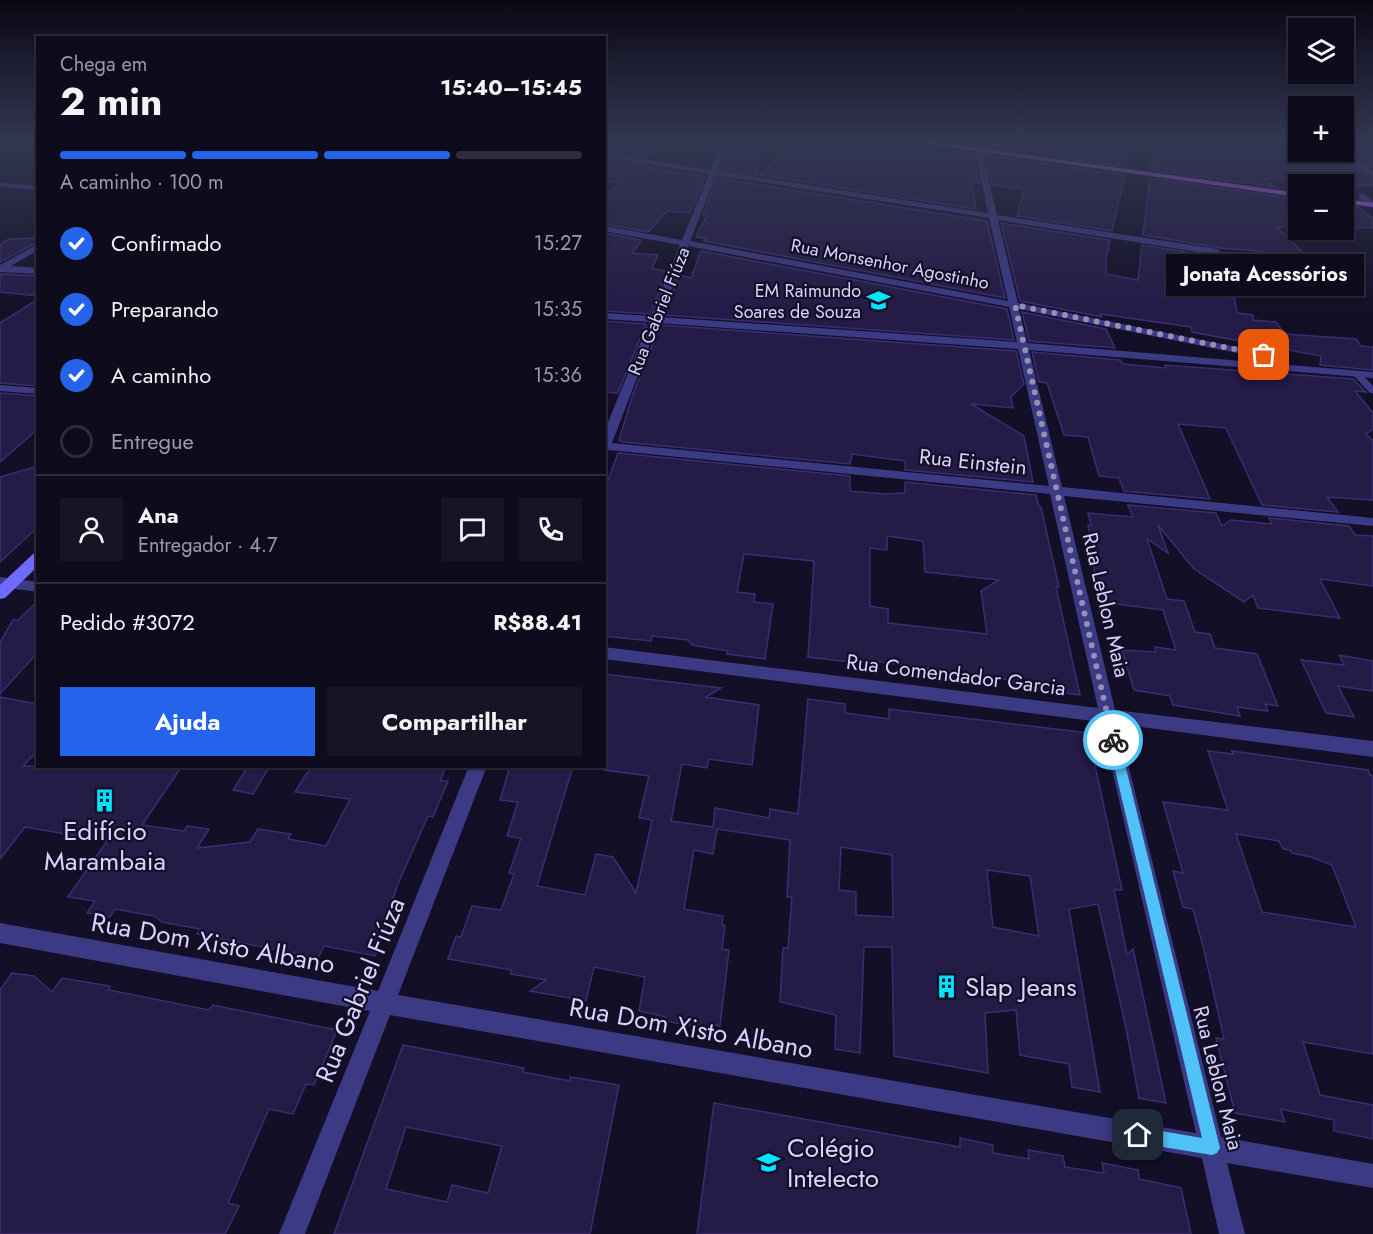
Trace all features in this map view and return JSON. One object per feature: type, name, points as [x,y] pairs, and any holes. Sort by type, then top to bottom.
[{"type":"main road","points":[[1354,202],[1373,203]]},
{"type":"street","name":"Rua Gabriel Fiúza","points":[[606,445],[705,197]]},
{"type":"street","points":[[866,197],[1217,252]]},
{"type":"street","name":"Rua Leblon Maia","points":[[988,197],[1015,305],[1107,717],[1233,1234]]},
{"type":"street","name":"Rua Monsenhor Agostinho","points":[[606,228],[1015,305],[1345,372]]},
{"type":"street","points":[[0,268],[36,247]]},
{"type":"street","points":[[0,268],[36,271]]},
{"type":"street","points":[[606,316],[1024,346],[1373,375]]},
{"type":"street","points":[[1106,326],[1248,354],[1257,358],[1251,361],[1112,341],[1106,326]]},
{"type":"street","points":[[0,388],[36,391]]},
{"type":"street","name":"Rua Einstein","points":[[606,447],[1373,522]]},
{"type":"street","points":[[0,594],[5,583],[36,559]]},
{"type":"street","points":[[5,583],[36,587]]},
{"type":"street","name":"Rua Comendador Garcia","points":[[606,653],[1373,750]]},
{"type":"street","name":"Rua Gabriel Fiúza","points":[[292,1234],[477,768]]},
{"type":"street","name":"Rua Dom Xisto Albano","points":[[0,933],[383,1004],[1373,1176]]},
{"type":"lane","points":[[1357,374],[1373,391]]},
{"type":"building","points":[[606,197],[697,197],[690,213],[667,211],[648,232],[606,224]]},
{"type":"building","points":[[710,197],[834,197],[987,221],[1005,298],[704,241],[706,238],[696,237],[707,215],[703,215]]},
{"type":"building","points":[[897,197],[974,197],[976,209]]},
{"type":"building","points":[[1022,197],[1120,197],[1112,231],[1017,216]]},
{"type":"building","points":[[1148,197],[1288,198],[1288,228],[1277,227],[1319,269],[1269,261],[1260,251],[1220,248],[1143,235]]},
{"type":"building","points":[[1354,206],[1359,207],[1373,219],[1373,228],[1354,227]]},
{"type":"building","points":[[1001,223],[1110,240],[1106,258],[1106,274],[1138,280],[1142,245],[1206,255],[1209,294],[1235,299],[1237,313],[1253,315],[1253,320],[1276,322],[1285,334],[1356,339],[1361,346],[1373,347],[1373,370],[1320,365],[1321,356],[1192,332],[1191,327],[1100,314],[1102,317],[1020,301]]},
{"type":"building","points":[[606,233],[642,240],[632,253],[658,255],[652,268],[667,272],[650,314],[606,311]]},
{"type":"building","points":[[36,238],[36,243],[0,262],[0,244],[9,239]]},
{"type":"building","points":[[701,251],[1007,309],[1014,340],[664,315],[679,275],[691,278]]},
{"type":"building","points":[[0,274],[36,276],[36,296],[0,292]]},
{"type":"building","points":[[36,300],[36,386],[0,383],[0,323]]},
{"type":"building","points":[[1022,312],[1106,329],[1115,348],[1029,341]]},
{"type":"building","points":[[606,321],[646,324],[618,393],[606,392]]},
{"type":"building","points":[[660,325],[1016,351],[1024,384],[1011,397],[1013,408],[971,404],[1024,436],[1033,482],[905,470],[905,461],[852,454],[850,464],[623,442],[619,440],[633,394]]},
{"type":"building","points":[[1032,352],[1120,360],[1123,364],[1166,368],[1165,365],[1353,379],[1366,392],[1355,391],[1373,413],[1373,429],[1366,434],[1373,441],[1373,500],[1327,497],[1338,512],[1262,505],[1226,428],[1178,424],[1210,499],[1124,491],[1119,478],[1099,476],[1088,437],[1064,435],[1047,383],[1039,382]]},
{"type":"building","points":[[0,393],[36,396],[36,431],[0,462]]},
{"type":"building","points":[[618,453],[850,476],[850,491],[905,493],[905,482],[1036,495],[1039,507],[1041,507],[1059,587],[1056,587],[1080,695],[1014,687],[1013,681],[992,677],[866,660],[866,664],[808,657],[814,561],[744,554],[737,592],[755,594],[754,602],[773,604],[765,659],[727,654],[728,651],[692,645],[688,640],[652,636],[651,641],[606,636],[606,486]],"holes":[[[887,536],[923,541],[925,572],[999,580],[981,591],[987,634],[888,623],[888,609],[870,606],[870,548],[887,550]]]},
{"type":"building","points":[[36,467],[36,529],[0,562],[0,477]]},
{"type":"building","points":[[1128,505],[1216,513],[1222,526],[1231,520],[1272,524],[1269,518],[1349,526],[1355,535],[1373,536],[1373,586],[1320,579],[1340,618],[1258,608],[1253,595],[1244,602],[1194,569],[1158,525],[1168,553],[1147,539],[1167,599],[1184,601],[1195,632],[1210,634],[1215,648],[1257,654],[1278,706],[1265,704],[1268,711],[1237,707],[1240,716],[1173,705],[1170,696],[1134,690],[1122,650],[1156,652],[1155,647],[1176,650],[1163,610],[1109,603],[1107,592],[1099,591],[1089,547],[1093,548],[1088,513],[1133,517]]},
{"type":"building","points":[[36,603],[36,654],[0,694],[0,642],[13,620],[18,620]]},
{"type":"building","points":[[1339,655],[1373,661],[1373,691],[1338,686],[1354,717],[1326,713],[1301,660],[1344,665]]},
{"type":"building","points":[[606,674],[721,688],[706,697],[759,705],[752,765],[709,759],[707,768],[682,764],[671,821],[713,827],[715,808],[769,818],[770,809],[798,814],[808,699],[845,704],[845,713],[889,719],[889,709],[1088,733],[1122,890],[1114,890],[1127,955],[1133,949],[1166,1103],[1139,1098],[1098,904],[1069,909],[1100,1092],[1072,1087],[1069,1064],[1020,1055],[1016,1010],[985,1013],[988,1073],[894,1056],[892,947],[864,947],[860,1053],[835,1049],[836,1015],[780,1002],[783,948],[788,948],[792,897],[787,897],[790,840],[717,829],[713,854],[694,850],[684,909],[723,916],[722,925],[725,926],[722,949],[729,950],[720,1026],[709,1024],[708,1029],[665,1021],[666,1017],[639,1011],[645,977],[594,967],[586,1001],[530,991],[546,980],[510,974],[512,970],[448,959],[456,936],[461,937],[472,906],[501,910],[514,874],[509,873],[521,838],[507,836],[518,802],[500,800],[509,768],[572,768],[537,886],[585,895],[596,854],[613,857],[636,893],[652,820],[639,818],[649,776],[604,770],[606,768]],"holes":[[[841,847],[892,855],[893,917],[856,915],[856,892],[839,890]],[[987,870],[1030,876],[1039,936],[993,927]]]},
{"type":"building","points":[[0,697],[36,704],[36,752],[23,766],[36,766],[36,768],[181,768],[142,825],[184,831],[187,826],[209,829],[197,848],[250,842],[258,829],[291,834],[288,839],[326,846],[350,799],[295,792],[312,768],[445,768],[440,781],[448,781],[433,817],[428,816],[398,884],[393,899],[397,901],[375,956],[324,946],[318,958],[197,934],[200,929],[162,922],[154,916],[115,909],[110,917],[87,913],[95,901],[68,897],[107,841],[25,827],[0,859]]},
{"type":"building","points":[[1208,751],[1233,754],[1232,751],[1368,770],[1370,775],[1373,775],[1373,1054],[1303,1042],[1320,1095],[1373,1105],[1373,1139],[1334,1131],[1334,1120],[1280,1109],[1285,1122],[1235,1113],[1216,1038],[1224,1039],[1204,950],[1193,909],[1183,907],[1173,871],[1183,873],[1163,802],[1228,810]],"holes":[[[1236,834],[1279,841],[1283,849],[1332,865],[1356,927],[1262,912]]]},
{"type":"building","points":[[247,768],[269,768],[253,794],[233,790]]},
{"type":"building","points":[[12,973],[34,976],[52,992],[62,978],[110,986],[109,990],[209,1010],[213,1005],[337,1030],[314,1085],[306,1084],[293,1114],[269,1109],[228,1203],[239,1206],[225,1234],[0,1234],[0,990]]},
{"type":"building","points":[[403,1045],[524,1068],[523,1072],[570,1081],[570,1077],[619,1085],[590,1234],[334,1234]],"holes":[[[406,1127],[502,1146],[488,1193],[452,1185],[447,1202],[386,1189]]]},
{"type":"building","points":[[714,1103],[960,1147],[960,1138],[993,1145],[993,1153],[1029,1159],[1028,1150],[1063,1156],[1065,1167],[1104,1173],[1102,1163],[1138,1170],[1139,1179],[1181,1188],[1191,1234],[697,1234]]},
{"type":"way so far","points":[[1113,740],[1015,305],[1264,355]]},
{"type":"place","name":"EM Raimundo Soares de Souza","points":[[879,301]]},
{"type":"place","name":"Jonata Acessórios","points":[[1264,355]]},
{"type":"place","name":"Edifício Marambaia","points":[[105,800]]},
{"type":"place","name":"Slap Jeans","points":[[947,987]]},
{"type":"place","name":"Colégio Intelecto","points":[[769,1163]]},
{"type":"route","points":[[1113,740],[1212,1148],[1138,1135]]}]
